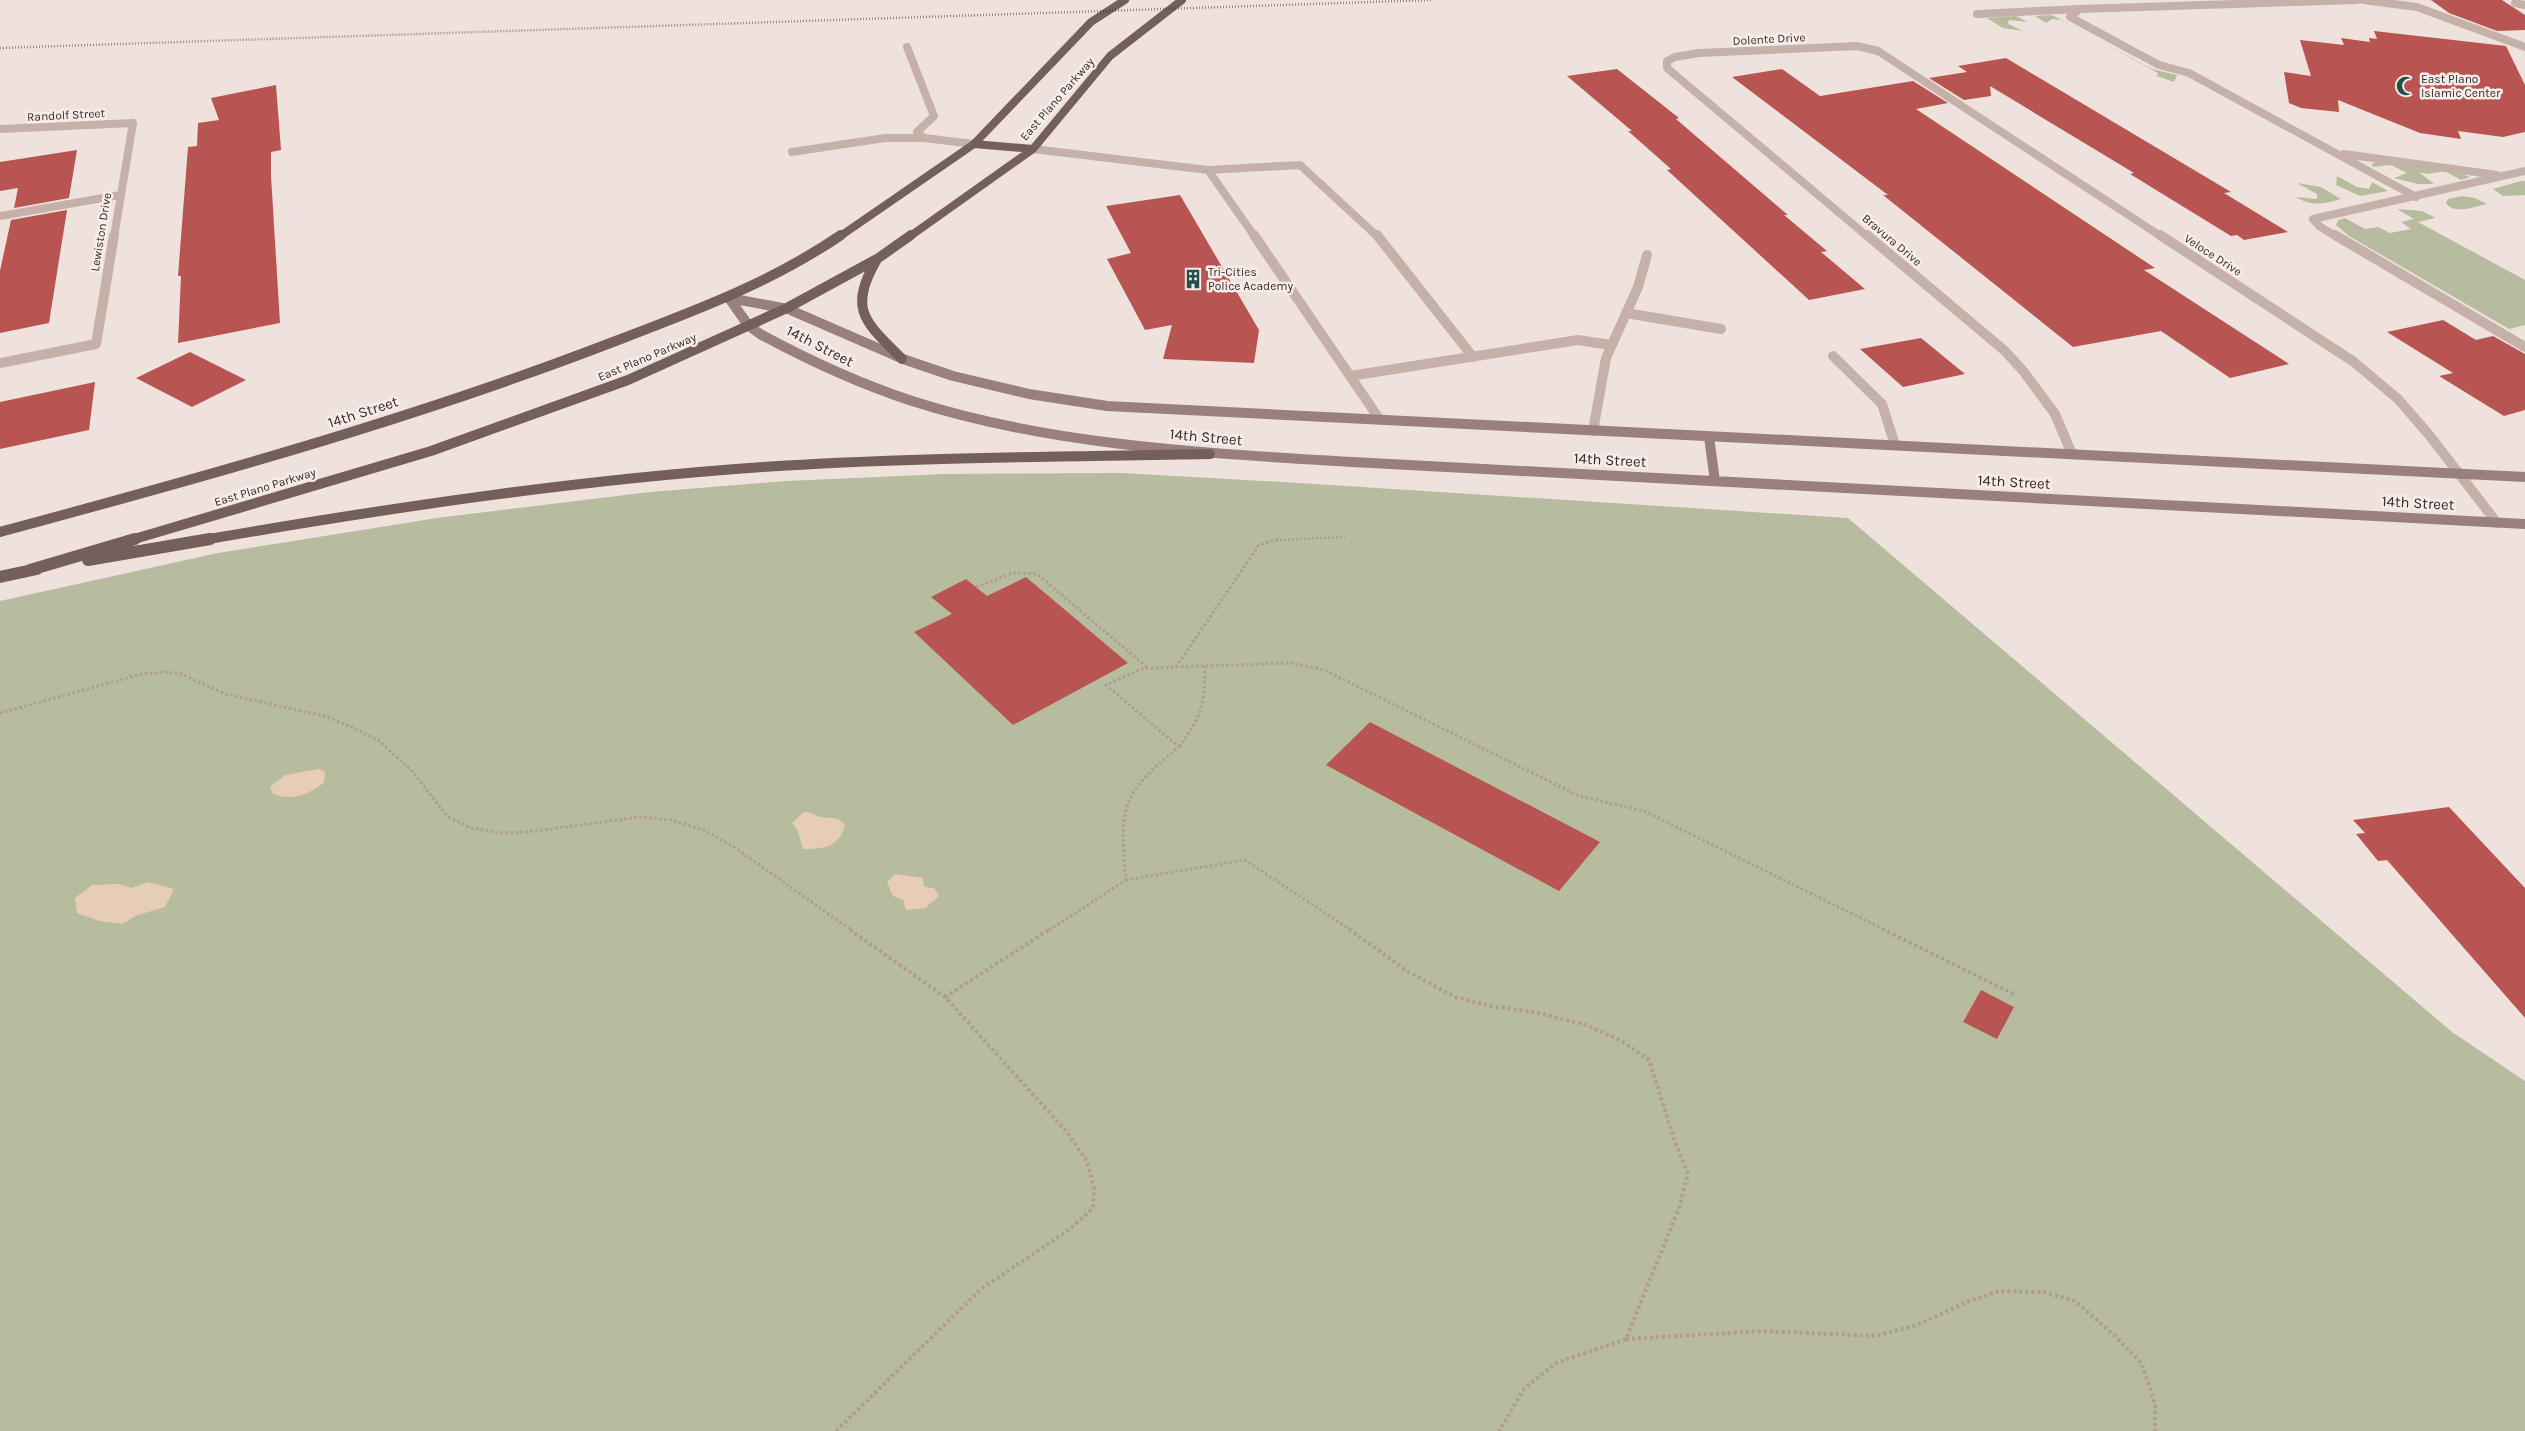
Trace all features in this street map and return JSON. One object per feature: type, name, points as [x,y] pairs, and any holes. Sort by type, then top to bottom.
[{"type":"main road","name":"East Plano Parkway","points":[[729,298],[834,240],[974,144],[1091,22],[1126,0]]},
{"type":"main road","name":"East Plano Parkway","points":[[30,570],[440,448],[628,380],[787,308],[878,259],[1033,148],[1110,56],[1182,0]]},
{"type":"main road","points":[[974,144],[1033,148]]},
{"type":"main road","points":[[878,259],[864,279],[860,290],[863,314],[871,326],[902,359]]},
{"type":"main road","name":"14th Street","points":[[0,532],[220,473],[515,379],[729,298],[787,308],[902,359],[994,388],[1107,406],[1593,432],[1895,445],[2525,477]]},
{"type":"main road","name":"14th Street","points":[[729,298],[749,326],[873,388],[948,413],[1031,430],[1210,454],[2525,524]]},
{"type":"main road","points":[[1708,437],[1715,481]]},
{"type":"main road","points":[[0,577],[30,570],[321,519],[490,494],[600,481],[802,464],[894,459],[1210,454]]},
{"type":"street","points":[[1977,14],[2357,0]]},
{"type":"street","points":[[2362,0],[2418,7],[2525,47]]},
{"type":"street","points":[[2515,3],[2525,5]]},
{"type":"street","points":[[2080,9],[2070,17],[2159,65],[2189,73],[2416,197]]},
{"type":"street","name":"Dolente Drive","points":[[1667,68],[1667,61],[1675,57],[1699,53],[1857,46],[1878,51]]},
{"type":"street","points":[[907,47],[934,116],[918,132],[924,138]]},
{"type":"street","name":"Veloce Drive","points":[[1878,51],[2354,362],[2398,399],[2497,522]]},
{"type":"street","name":"Bravura Drive","points":[[1667,68],[2005,351],[2024,372],[2055,414],[2072,454]]},
{"type":"street","name":"Randolf Street","points":[[0,129],[133,124]]},
{"type":"street","name":"Lewiston Drive","points":[[0,363],[96,344],[133,124]]},
{"type":"street","points":[[792,152],[885,138],[924,138],[974,144]]},
{"type":"street","points":[[1033,148],[1208,170],[1300,165],[1380,238],[1473,357]]},
{"type":"street","points":[[2335,153],[2505,176]]},
{"type":"street","points":[[1208,170],[1380,420]]},
{"type":"street","points":[[2525,170],[2416,197],[2342,211],[2313,219],[2319,226],[2525,348]]},
{"type":"street","points":[[0,216],[120,195]]},
{"type":"street","points":[[1593,432],[1606,358],[1638,287],[1647,255]]},
{"type":"street","points":[[1626,313],[1721,329]]},
{"type":"street","points":[[1350,376],[1578,340],[1611,345]]},
{"type":"street","points":[[1833,356],[1882,404],[1895,445]]},
{"type":"path","points":[[1176,667],[1259,545],[1282,538],[1345,537]]},
{"type":"path","points":[[976,587],[1009,573],[1028,572],[1037,574],[1148,668]]},
{"type":"path","points":[[1179,747],[1106,685],[1127,674],[1148,668],[1291,663],[1324,670],[1579,796],[1644,811],[2016,995]]},
{"type":"path","points":[[1126,880],[1121,833],[1128,804],[1140,781],[1179,747],[1199,720],[1204,699],[1204,666]]},
{"type":"path","points":[[0,713],[142,674],[166,672],[181,674],[226,694],[324,716],[378,740],[411,770],[448,817],[471,828],[500,833],[528,832],[638,817],[671,820],[704,830],[737,849],[945,997],[1066,1131],[1087,1160],[1094,1189],[1093,1208],[1070,1229],[980,1290],[836,1431]]},
{"type":"path","points":[[945,997],[1126,880],[1245,860],[1348,928],[1407,972],[1455,997],[1491,1006],[1534,1012],[1586,1025],[1620,1040],[1649,1060],[1674,1139],[1688,1174],[1679,1208],[1626,1340]]},
{"type":"path","points":[[1499,1431],[1500,1425],[1524,1390],[1556,1363],[1626,1340],[1765,1331],[1875,1336],[1917,1325],[1967,1302],[1999,1291],[2043,1292],[2076,1301],[2115,1336],[2142,1364],[2155,1404],[2156,1431]]},
{"type":"green space","points":[[2049,15],[2061,20],[2052,19],[2046,23],[2035,16]]},
{"type":"green space","points":[[2016,16],[2028,22],[2009,20],[2008,24],[2023,31],[2003,28],[1987,18]]},
{"type":"green space","points":[[2091,36],[2152,69],[2177,75],[2174,82],[2157,76],[2158,73]]},
{"type":"green space","points":[[2376,162],[2455,172],[2470,177],[2461,180],[2445,171],[2427,174],[2419,172],[2434,184],[2418,184],[2394,178],[2407,173],[2391,165],[2373,167],[2372,164]]},
{"type":"green space","points":[[2337,176],[2357,187],[2369,189],[2372,182],[2388,191],[2360,196],[2336,185]]},
{"type":"green space","points":[[2525,181],[2525,195],[2503,196],[2493,189]]},
{"type":"green space","points":[[2297,183],[2321,187],[2341,199],[2324,203],[2307,202],[2296,197],[2317,199],[2317,194]]},
{"type":"green space","points":[[2462,196],[2475,198],[2487,204],[2454,209],[2446,203],[2448,199]]},
{"type":"green space","points":[[2397,209],[2422,211],[2434,217],[2418,222],[2525,280],[2525,325],[2509,329],[2349,236],[2336,225],[2338,220],[2345,218],[2365,229],[2378,227],[2390,233],[2411,229],[2401,222],[2414,219]]},
{"type":"green space","points":[[1122,473],[1848,518],[2452,1032],[2525,1081],[2525,1431],[0,1431],[0,601],[218,553],[437,518],[650,492],[787,481],[944,474]]},
{"type":"sand","points":[[319,769],[325,772],[324,783],[311,791],[293,797],[273,794],[270,787],[285,775]]},
{"type":"sand","points":[[804,812],[841,821],[845,824],[843,832],[830,845],[803,849],[797,829],[792,823]]},
{"type":"sand","points":[[895,874],[923,878],[924,887],[934,888],[939,896],[925,908],[906,910],[903,900],[893,896],[887,882]]},
{"type":"sand","points":[[148,882],[174,889],[165,907],[138,915],[122,924],[100,921],[77,913],[75,898],[92,885],[119,884],[131,888]]},
{"type":"building","points":[[2431,0],[2502,0],[2525,15],[2525,30],[2497,31],[2449,13]]},
{"type":"building","name":"East Plano Islamic Center","points":[[2374,31],[2506,46],[2525,85],[2525,132],[2503,137],[2458,131],[2461,139],[2420,133],[2338,100],[2339,112],[2301,108],[2289,103],[2284,72],[2311,76],[2300,40],[2344,45],[2341,38],[2370,42],[2369,38],[2377,39]]},
{"type":"building","points":[[2006,58],[2231,192],[2224,193],[2288,232],[2244,240],[2237,235],[2231,236],[2130,174],[2134,173],[1990,86],[1991,96],[1964,100],[1929,78],[1967,72],[1958,66]]},
{"type":"building","points":[[1617,69],[1679,118],[1676,119],[1788,215],[1784,215],[1827,251],[1821,252],[1865,289],[1809,300],[1667,170],[1671,169],[1628,131],[1632,131],[1567,76]]},
{"type":"building","points":[[1782,69],[1820,96],[1913,81],[1948,103],[1916,109],[2155,268],[2144,270],[2289,364],[2230,378],[2161,331],[2073,347],[1883,195],[1888,195],[1732,77]]},
{"type":"building","points":[[276,85],[281,150],[271,152],[271,176],[280,323],[178,343],[181,276],[178,276],[188,147],[197,146],[198,123],[219,120],[211,98]]},
{"type":"building","points":[[77,150],[69,198],[14,208],[18,188],[0,191],[0,162]]},
{"type":"building","name":"Tri-Cities Police Academy","points":[[1180,195],[1259,330],[1254,363],[1163,359],[1172,325],[1145,330],[1107,259],[1131,253],[1106,206]]},
{"type":"building","points":[[67,210],[49,323],[0,333],[0,271],[11,220]]},
{"type":"building","points":[[2443,320],[2476,340],[2493,336],[2525,354],[2525,410],[2504,416],[2439,376],[2453,373],[2387,332]]},
{"type":"building","points":[[1921,338],[1965,374],[1903,387],[1860,349]]},
{"type":"building","points":[[190,352],[246,380],[192,407],[136,378]]},
{"type":"building","points":[[95,382],[89,430],[0,449],[0,402]]},
{"type":"building","points":[[1026,577],[1128,663],[1013,725],[914,632],[952,614],[931,597],[966,579],[987,596]]},
{"type":"building","points":[[1370,722],[1600,842],[1559,891],[1326,765]]},
{"type":"building","points":[[2449,807],[2525,888],[2525,1018],[2387,860],[2378,861],[2356,834],[2365,833],[2353,820]]},
{"type":"building","points":[[1981,990],[2014,1007],[1997,1039],[1963,1022]]},
{"type":"railway","points":[[0,48],[1431,0]]},
{"type":"place","name":"East Plano Islamic Center","points":[[2406,86]]},
{"type":"place","name":"Tri-Cities Police Academy","points":[[1193,279]]}]
